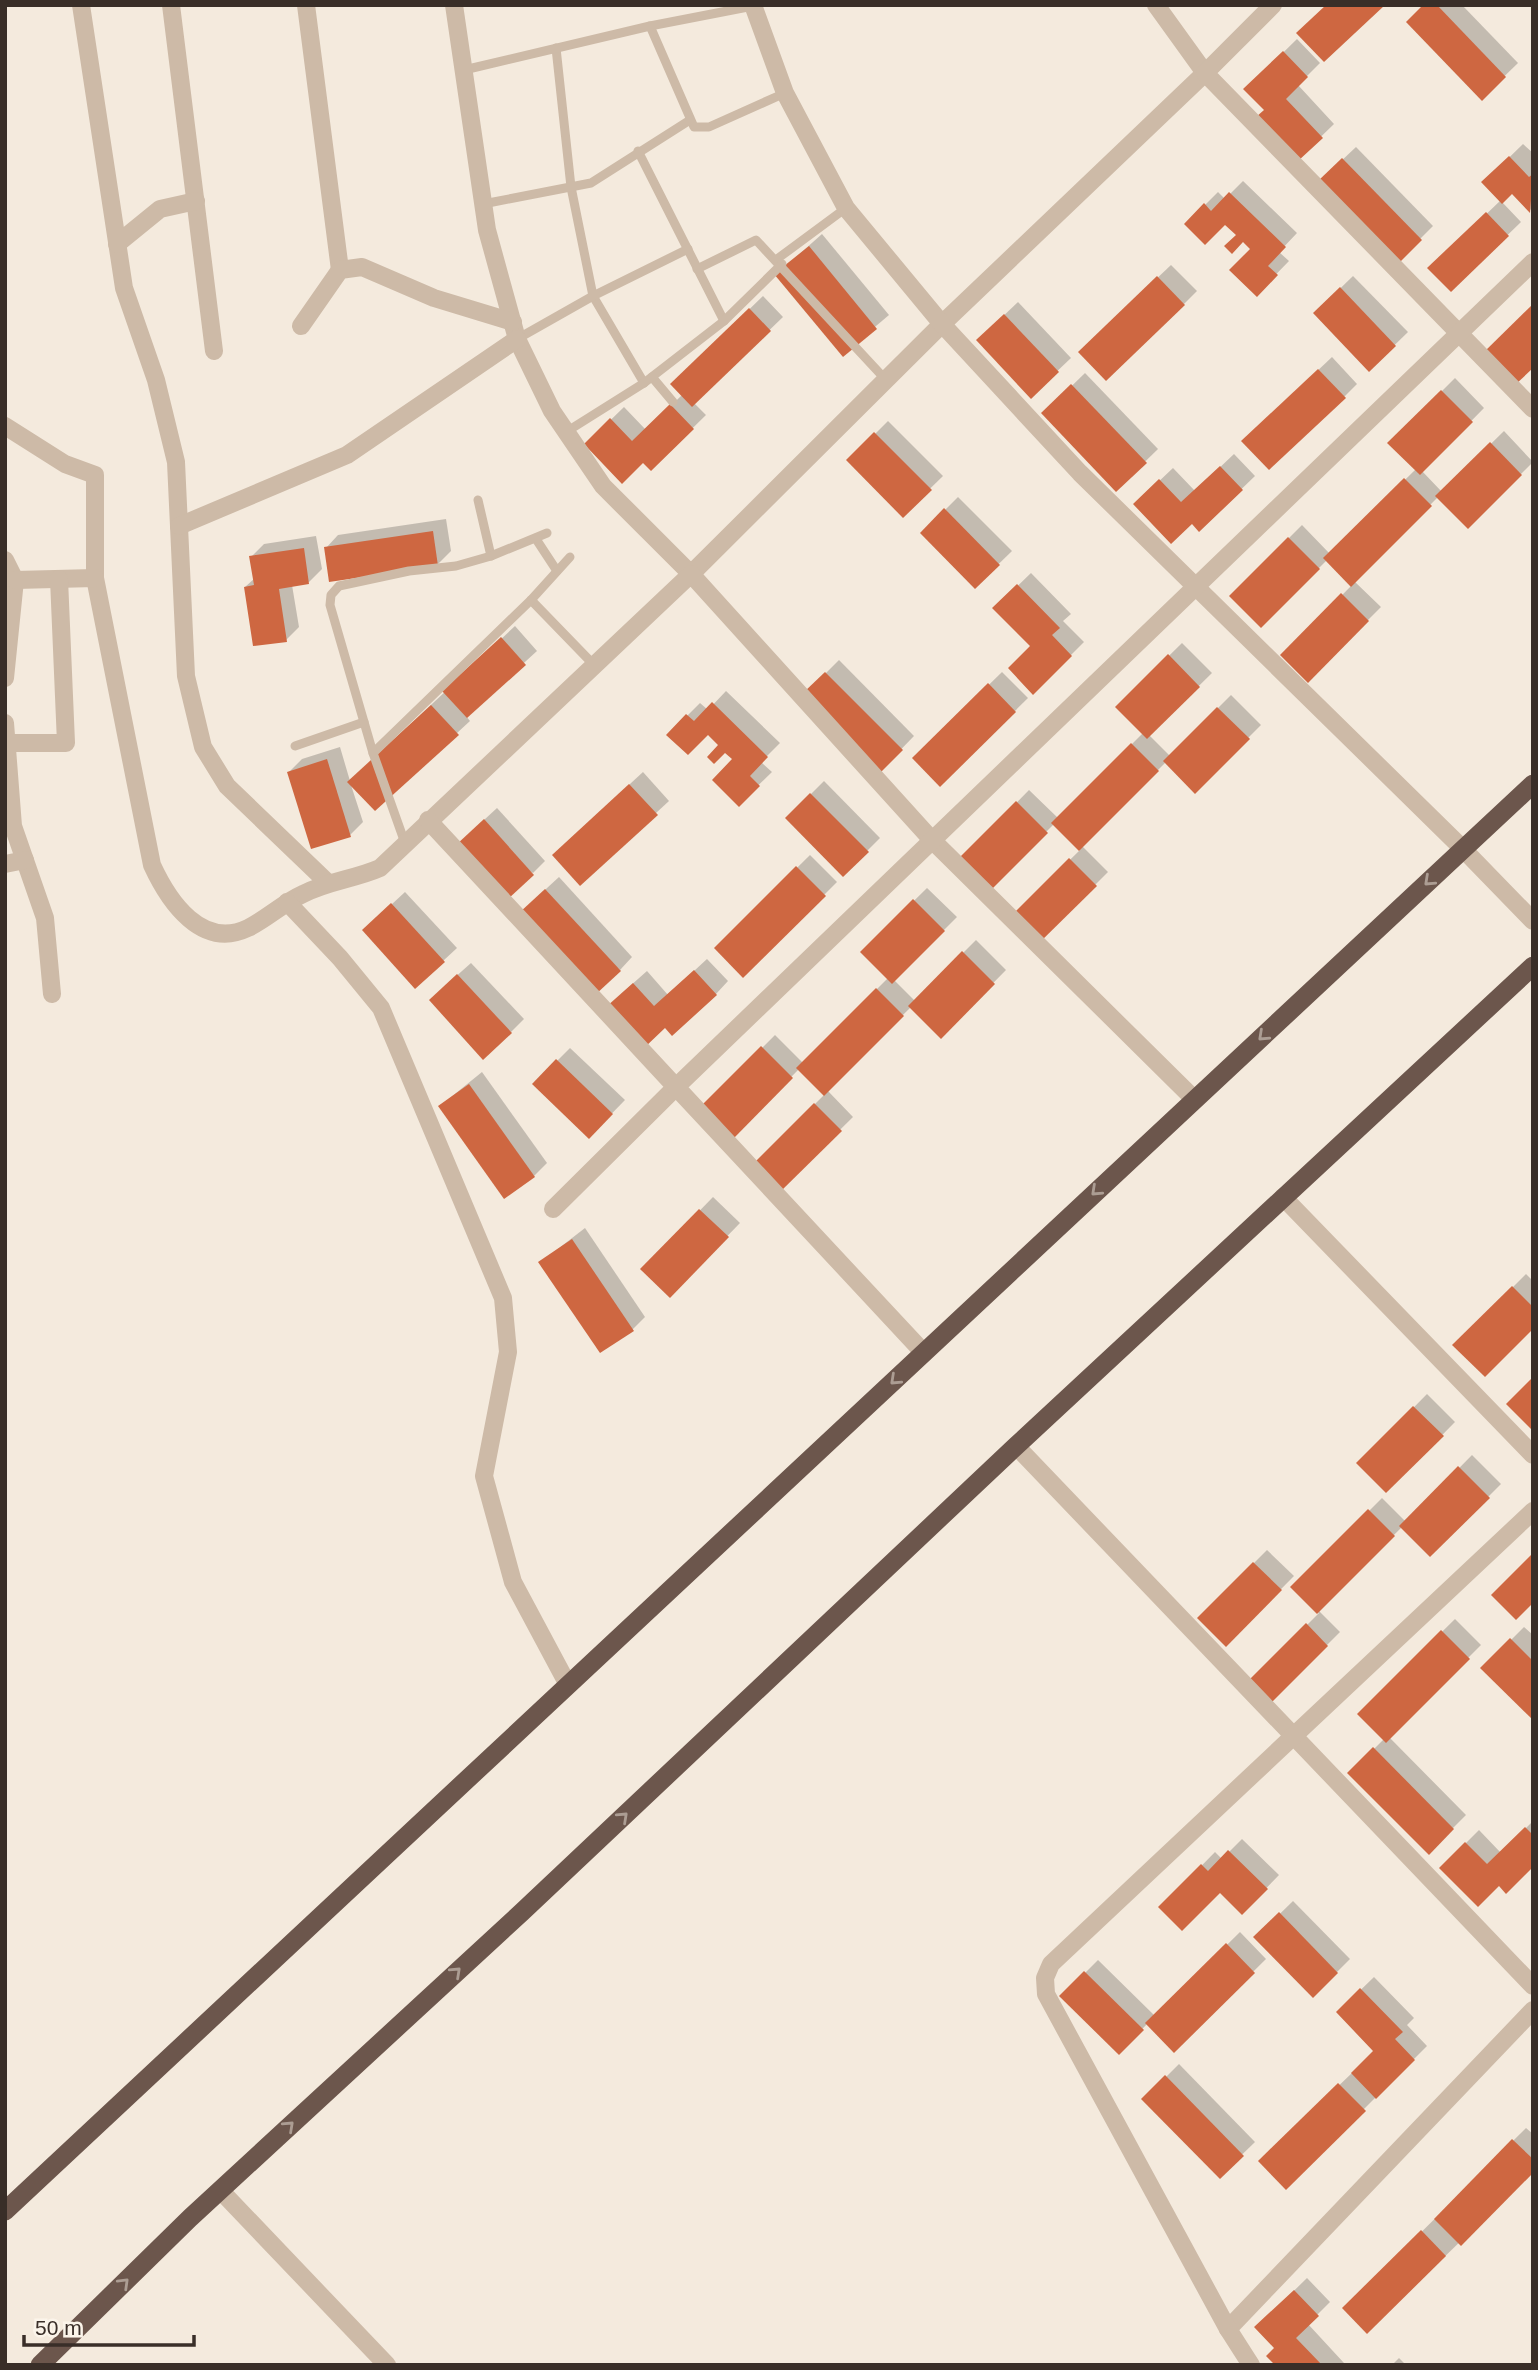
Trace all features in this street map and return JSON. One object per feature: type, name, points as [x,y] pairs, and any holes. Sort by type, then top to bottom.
[{"type":"highway","points":[[5,2211],[567,1683],[1533,784]]},
{"type":"highway","points":[[40,2365],[220,2190],[1533,966]]},
{"type":"street","points":[[81,5],[124,288],[156,380],[176,462],[186,676],[203,747],[227,786],[327,882]]},
{"type":"street","points":[[171,5],[214,351]]},
{"type":"street","points":[[300,326],[340,270],[306,5]]},
{"type":"street","points":[[454,5],[487,230],[515,330],[552,411],[566,432],[603,486],[691,574],[932,839],[1194,1099]]},
{"type":"street","points":[[1156,5],[1205,73],[1533,409]]},
{"type":"street","points":[[5,426],[65,464],[95,475],[95,578],[152,866],[160,883],[188,918],[204,931],[225,935],[246,929],[287,902],[327,882],[365,875],[380,868],[691,574],[942,324],[1273,5]]},
{"type":"street","points":[[753,6],[785,93],[846,208],[942,324],[1080,473],[1533,921]]},
{"type":"street","points":[[117,244],[160,209],[196,201]]},
{"type":"street","points":[[552,1209],[932,839],[1533,262]]},
{"type":"street","points":[[340,270],[362,267],[515,330]]},
{"type":"street","points":[[180,526],[347,454],[515,330]]},
{"type":"street","points":[[5,560],[15,580],[8,621],[5,678]]},
{"type":"street","points":[[15,580],[95,578]]},
{"type":"street","points":[[6,743],[66,743],[59,579]]},
{"type":"street","points":[[5,723],[8,798],[13,826],[45,918],[52,994]]},
{"type":"street","points":[[428,820],[924,1353]]},
{"type":"street","points":[[5,863],[25,860]]},
{"type":"street","points":[[287,902],[340,958],[381,1008],[503,1298],[508,1352],[484,1476],[513,1582],[567,1683]]},
{"type":"street","points":[[1283,1197],[1533,1455]]},
{"type":"street","points":[[1016,1446],[1533,1986]]},
{"type":"street","points":[[1251,2365],[1228,2329],[1046,1994],[1045,1978],[1051,1964],[1533,1511]]},
{"type":"street","points":[[1228,2329],[1533,2011]]},
{"type":"street","points":[[220,2190],[387,2365]]},
{"type":"lane","points":[[464,70],[650,26],[753,6]]},
{"type":"lane","points":[[650,26],[694,127],[709,127],[785,93]]},
{"type":"lane","points":[[556,48],[571,187],[593,296],[648,380],[673,402]]},
{"type":"lane","points":[[483,204],[591,183],[690,120]]},
{"type":"lane","points":[[638,151],[724,321]]},
{"type":"lane","points":[[566,432],[648,380],[724,321],[779,262],[846,208]]},
{"type":"lane","points":[[697,269],[756,240],[886,380]]},
{"type":"lane","points":[[515,330],[593,296],[688,249]]},
{"type":"lane","points":[[478,500],[491,556]]},
{"type":"lane","points":[[405,843],[373,753],[330,605],[331,595],[339,586],[409,571],[456,566],[491,556],[547,533]]},
{"type":"lane","points":[[536,539],[557,571]]},
{"type":"lane","points":[[373,753],[531,600],[570,557]]},
{"type":"lane","points":[[531,600],[594,665]]},
{"type":"lane","points":[[295,746],[364,722]]},
{"type":"building","points":[[1326,5],[1385,5],[1324,62],[1296,33]]},
{"type":"building","points":[[1423,5],[1437,5],[1506,77],[1482,101],[1406,22]]},
{"type":"building","points":[[1283,51],[1308,77],[1286,99],[1323,138],[1298,161],[1256,117],[1264,110],[1243,89]]},
{"type":"building","points":[[1509,156],[1529,177],[1533,174],[1530,213],[1512,194],[1502,204],[1481,182]]},
{"type":"building","points":[[1342,158],[1422,240],[1398,264],[1318,181]]},
{"type":"building","points":[[1229,192],[1286,247],[1268,266],[1278,275],[1257,297],[1229,270],[1250,249],[1243,242],[1232,254],[1224,246],[1236,235],[1225,225],[1205,245],[1184,224],[1204,203],[1211,211]]},
{"type":"building","points":[[1486,212],[1509,236],[1451,292],[1427,268]]},
{"type":"building","points":[[809,246],[877,329],[843,357],[774,274]]},
{"type":"building","points":[[1157,276],[1185,305],[1106,381],[1078,352]]},
{"type":"building","points":[[1340,287],[1396,346],[1369,372],[1313,313]]},
{"type":"building","points":[[1533,304],[1533,368],[1514,386],[1482,354]]},
{"type":"building","points":[[749,308],[771,331],[692,407],[670,384]]},
{"type":"building","points":[[1004,314],[1059,372],[1031,399],[976,340]]},
{"type":"building","points":[[1318,369],[1346,398],[1269,470],[1241,441]]},
{"type":"building","points":[[1071,384],[1147,463],[1116,492],[1041,413]]},
{"type":"building","points":[[1441,390],[1473,422],[1420,475],[1387,443]]},
{"type":"building","points":[[670,404],[694,429],[651,471],[643,463],[622,484],[584,444],[610,418],[632,441]]},
{"type":"building","points":[[874,432],[932,490],[903,518],[846,460]]},
{"type":"building","points":[[1490,442],[1522,475],[1468,529],[1435,496]]},
{"type":"building","points":[[1220,466],[1243,490],[1199,532],[1192,524],[1171,544],[1133,504],[1159,479],[1181,502]]},
{"type":"building","points":[[1404,478],[1432,506],[1351,587],[1323,558]]},
{"type":"building","points":[[944,508],[1000,565],[975,589],[920,533]]},
{"type":"building","points":[[433,531],[438,566],[329,582],[324,547]]},
{"type":"building","points":[[1288,537],[1320,569],[1261,628],[1229,596]]},
{"type":"building","points":[[304,548],[309,584],[279,589],[287,642],[253,646],[244,587],[254,585],[249,556]]},
{"type":"building","points":[[1017,584],[1060,628],[1052,635],[1072,656],[1033,695],[1008,668],[1030,646],[992,608]]},
{"type":"building","points":[[1341,593],[1369,621],[1308,683],[1280,655]]},
{"type":"building","points":[[501,637],[526,665],[467,718],[442,691]]},
{"type":"building","points":[[1168,654],[1200,687],[1147,739],[1115,707]]},
{"type":"building","points":[[825,672],[903,750],[881,772],[803,693]]},
{"type":"building","points":[[988,683],[1016,712],[940,787],[912,758]]},
{"type":"building","points":[[712,702],[768,757],[750,776],[760,786],[739,807],[712,780],[732,759],[725,753],[714,764],[707,757],[718,745],[708,735],[688,755],[666,735],[686,714],[694,721]]},
{"type":"building","points":[[431,705],[459,735],[375,811],[347,782]]},
{"type":"building","points":[[1217,707],[1250,739],[1195,794],[1163,761]]},
{"type":"building","points":[[1131,743],[1159,771],[1079,851],[1051,823]]},
{"type":"building","points":[[327,759],[351,837],[311,849],[287,772]]},
{"type":"building","points":[[629,784],[658,815],[580,886],[552,855]]},
{"type":"building","points":[[810,793],[869,852],[843,877],[785,818]]},
{"type":"building","points":[[1016,801],[1048,833],[988,893],[956,861]]},
{"type":"building","points":[[484,819],[534,875],[507,900],[456,845]]},
{"type":"building","points":[[1069,858],[1097,886],[1035,947],[1008,919]]},
{"type":"building","points":[[796,866],[826,896],[743,978],[714,948]]},
{"type":"building","points":[[545,889],[621,971],[595,995],[519,913]]},
{"type":"building","points":[[913,899],[945,931],[892,984],[860,952]]},
{"type":"building","points":[[391,903],[445,962],[415,989],[362,930]]},
{"type":"building","points":[[962,951],[995,984],[941,1039],[908,1006]]},
{"type":"building","points":[[694,970],[717,995],[672,1036],[665,1028],[644,1048],[606,1007],[633,983],[654,1006]]},
{"type":"building","points":[[457,974],[512,1033],[483,1060],[429,1000]]},
{"type":"building","points":[[876,988],[904,1016],[824,1096],[796,1068]]},
{"type":"building","points":[[761,1046],[793,1078],[734,1138],[701,1106]]},
{"type":"building","points":[[556,1059],[613,1114],[589,1139],[532,1084]]},
{"type":"building","points":[[469,1084],[535,1177],[504,1199],[438,1106]]},
{"type":"building","points":[[814,1103],[842,1131],[780,1192],[753,1164]]},
{"type":"building","points":[[699,1209],[729,1237],[670,1298],[640,1269]]},
{"type":"building","points":[[572,1239],[634,1331],[600,1353],[538,1262]]},
{"type":"building","points":[[1512,1286],[1533,1307],[1533,1329],[1485,1377],[1452,1345]]},
{"type":"building","points":[[1533,1377],[1533,1431],[1506,1404]]},
{"type":"building","points":[[1413,1406],[1444,1436],[1386,1493],[1356,1463]]},
{"type":"building","points":[[1458,1466],[1490,1498],[1430,1557],[1399,1526]]},
{"type":"building","points":[[1368,1509],[1395,1536],[1317,1614],[1290,1587]]},
{"type":"building","points":[[1533,1553],[1533,1603],[1516,1620],[1491,1595]]},
{"type":"building","points":[[1253,1562],[1282,1590],[1226,1647],[1197,1618]]},
{"type":"building","points":[[1306,1623],[1328,1646],[1272,1702],[1249,1680]]},
{"type":"building","points":[[1441,1630],[1470,1659],[1386,1743],[1357,1714]]},
{"type":"building","points":[[1510,1638],[1533,1661],[1533,1720],[1480,1668]]},
{"type":"building","points":[[1373,1747],[1454,1829],[1429,1855],[1347,1773]]},
{"type":"building","points":[[1525,1827],[1533,1835],[1533,1867],[1506,1894],[1499,1886],[1478,1907],[1439,1868],[1465,1842],[1487,1864]]},
{"type":"building","points":[[1228,1850],[1268,1889],[1242,1915],[1220,1893],[1182,1931],[1158,1907],[1201,1864],[1208,1871]]},
{"type":"building","points":[[1279,1912],[1338,1973],[1313,1998],[1253,1937]]},
{"type":"building","points":[[1226,1943],[1255,1973],[1174,2053],[1145,2023]]},
{"type":"building","points":[[1084,1971],[1144,2030],[1119,2055],[1059,1996]]},
{"type":"building","points":[[1360,1988],[1403,2032],[1395,2039],[1415,2060],[1376,2099],[1351,2073],[1373,2051],[1336,2012]]},
{"type":"building","points":[[1165,2075],[1244,2156],[1220,2179],[1141,2099]]},
{"type":"building","points":[[1338,2083],[1366,2111],[1286,2190],[1258,2161]]},
{"type":"building","points":[[1512,2139],[1533,2159],[1533,2173],[1461,2246],[1434,2219]]},
{"type":"building","points":[[1421,2230],[1446,2256],[1367,2334],[1342,2308]]},
{"type":"building","points":[[1294,2290],[1319,2316],[1296,2338],[1322,2365],[1275,2365],[1266,2356],[1274,2348],[1254,2327]]}]
